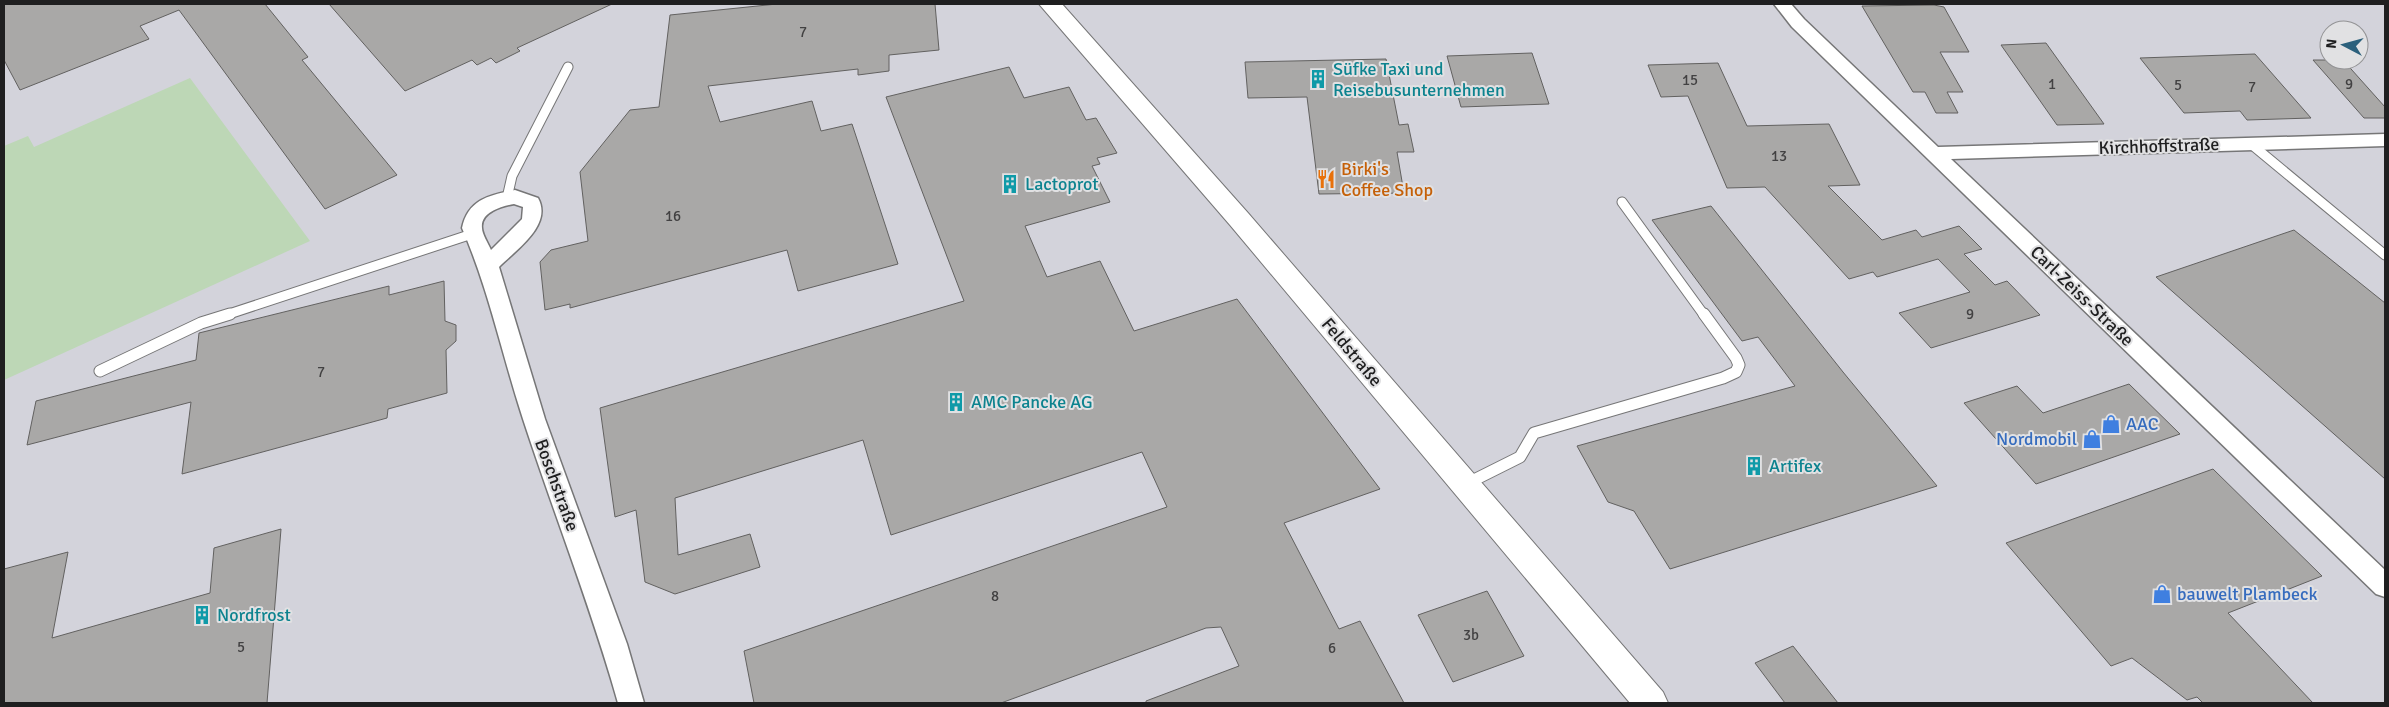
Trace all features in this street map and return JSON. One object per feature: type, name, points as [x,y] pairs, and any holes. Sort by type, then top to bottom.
[{"type":"street","name":"Feldstraße","points":[[1050,4],[1239,219],[1651,703]]},
{"type":"street","name":"Carl-Zeiss-Straße","points":[[1782,4],[1798,23],[1933,154],[2385,586]]},
{"type":"street","name":"Kirchhoffstraße","points":[[1933,154],[2385,140]]},
{"type":"street","points":[[475,233],[472,223],[478,212],[491,202],[507,198],[524,199],[531,203],[534,209],[534,216],[529,224],[488,265]]},
{"type":"street","name":"Boschstraße","points":[[475,233],[488,265],[534,419],[614,644],[631,703]]},
{"type":"lane","points":[[507,198],[512,176],[568,68]]},
{"type":"lane","points":[[2251,144],[2385,255]]},
{"type":"lane","points":[[1465,484],[1520,457],[1534,433],[1723,378],[1736,372],[1739,366],[1736,358],[1622,202]]},
{"type":"lane","points":[[100,371],[201,323],[475,233]]},
{"type":"shaded area","points":[[4,4],[2385,4],[2385,703],[4,703]]},
{"type":"green space","points":[[190,78],[310,241],[4,380],[4,146],[28,136],[34,147]]},
{"type":"building","points":[[4,4],[265,4],[308,57],[302,60],[397,175],[325,209],[179,10],[140,26],[149,39],[20,90],[4,60]]},
{"type":"building","points":[[329,4],[612,4],[517,48],[520,51],[496,63],[491,58],[477,65],[472,60],[405,91]]},
{"type":"building","points":[[777,4],[935,4],[939,50],[889,55],[889,71],[858,75],[858,69],[708,86],[720,122],[812,101],[821,131],[852,124],[898,264],[798,291],[787,250],[570,308],[570,304],[545,310],[540,262],[551,250],[588,241],[580,172],[630,110],[659,107],[670,15]]},
{"type":"building","points":[[1934,5],[1944,7],[1969,52],[1940,52],[1963,92],[1947,92],[1958,113],[1936,113],[1925,92],[1913,92],[1862,6]]},
{"type":"building","points":[[2046,43],[2104,124],[2057,125],[2001,45]]},
{"type":"building","points":[[1532,53],[1549,104],[1461,107],[1447,56]]},
{"type":"building","points":[[2255,54],[2311,118],[2247,120],[2240,111],[2184,113],[2140,58]]},
{"type":"building","points":[[1386,59],[1399,125],[1408,124],[1414,152],[1397,152],[1404,193],[1319,194],[1307,97],[1248,98],[1245,62]]},
{"type":"building","points":[[2313,60],[2319,60],[2319,67]]},
{"type":"building","points":[[1718,63],[1747,126],[1829,124],[1860,185],[1828,186],[1882,240],[1916,230],[1922,237],[1959,226],[1982,249],[1964,254],[1995,285],[2007,281],[2040,315],[1931,348],[1899,313],[1970,292],[1938,259],[1877,277],[1873,272],[1849,279],[1765,187],[1727,188],[1688,96],[1661,97],[1648,65]]},
{"type":"building","points":[[1009,67],[1024,98],[1069,87],[1086,120],[1096,118],[1117,153],[1097,158],[1100,164],[1092,166],[1110,202],[1025,226],[1047,277],[1100,261],[1134,331],[1237,299],[1380,489],[1284,523],[1339,629],[1360,621],[1404,703],[1146,703],[1146,701],[1239,666],[1221,627],[1206,628],[1001,703],[754,703],[744,651],[1167,507],[1142,452],[891,535],[863,440],[675,498],[678,555],[750,534],[760,567],[675,594],[645,582],[636,510],[615,517],[600,408],[964,301],[886,97]]},
{"type":"building","points":[[2322,70],[2352,70],[2385,107],[2385,118],[2364,118]]},
{"type":"building","name":"Artifex","points":[[1711,206],[1843,372],[1937,486],[1670,569],[1634,511],[1608,502],[1577,446],[1795,386],[1758,337],[1742,341],[1652,220]]},
{"type":"building","points":[[2294,230],[2385,303],[2385,479],[2156,277]]},
{"type":"building","points":[[444,281],[445,321],[456,325],[456,341],[446,350],[447,393],[388,409],[387,418],[182,474],[191,402],[27,445],[36,401],[196,360],[199,333],[389,286],[389,295]]},
{"type":"building","points":[[2129,384],[2180,434],[2036,484],[1964,403],[2017,386],[2043,413]]},
{"type":"building","name":"bauwelt Plambeck","points":[[2213,469],[2322,576],[2228,613],[2313,703],[2203,703],[2197,697],[2187,700],[2132,658],[2111,666],[2006,543]]},
{"type":"building","name":"Nordfrost","points":[[281,529],[267,703],[4,703],[4,569],[68,552],[52,638],[210,593],[214,548]]},
{"type":"building","points":[[1487,591],[1524,656],[1453,682],[1418,615]]},
{"type":"building","points":[[1793,646],[1838,703],[1785,703],[1755,663]]},
{"type":"place","name":"Süfke Taxi und Reisebusunternehmen","points":[[1318,79]]},
{"type":"place","name":"Birki's Coffee Shop","points":[[1326,179]]},
{"type":"place","name":"Lactoprot","points":[[1010,184]]},
{"type":"place","name":"AMC Pancke AG","points":[[956,402]]},
{"type":"place","name":"AAC","points":[[2111,424]]},
{"type":"place","name":"Nordmobil","points":[[2092,439]]},
{"type":"place","name":"Artifex","points":[[1754,466]]},
{"type":"place","name":"bauwelt Plambeck","points":[[2162,594]]},
{"type":"place","name":"Nordfrost","points":[[202,615]]}]
